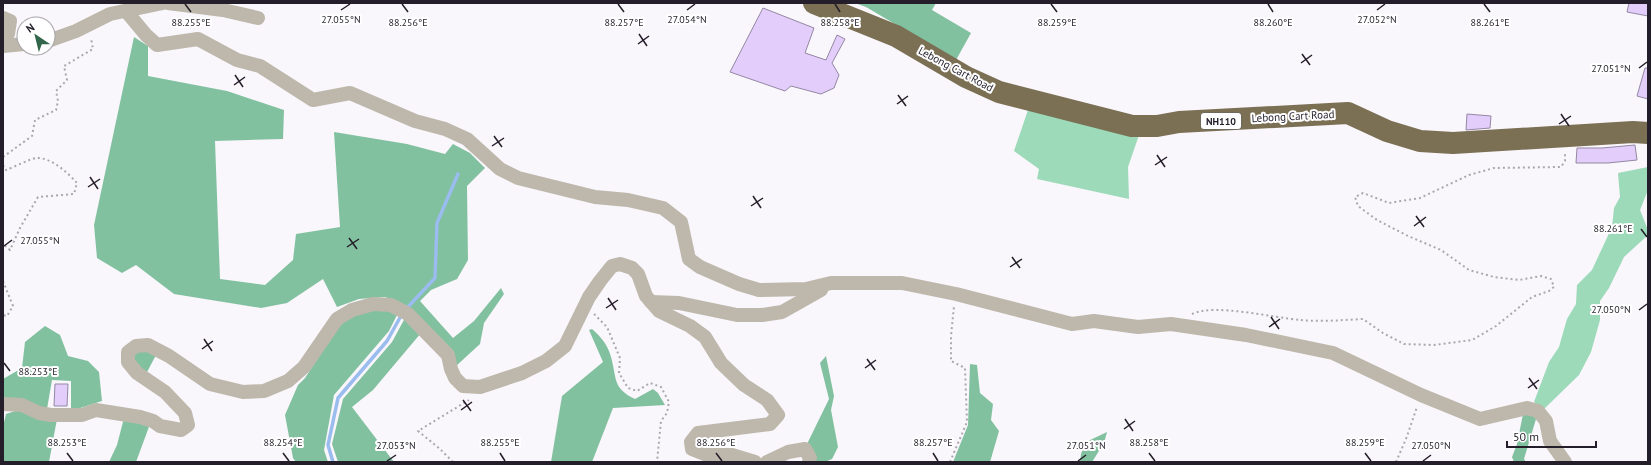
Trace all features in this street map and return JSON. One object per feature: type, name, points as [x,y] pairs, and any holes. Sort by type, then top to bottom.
[{"type":"highway","name":"Lebong Cart Road","points":[[814,3],[896,36],[966,77],[998,92],[1132,126],[1156,126],[1179,122],[1348,113],[1387,131],[1420,141],[1453,143],[1632,132],[1648,133]]},
{"type":"street","points":[[56,38],[76,31],[110,14],[163,3]]},
{"type":"street","points":[[168,3],[223,10],[258,18]]},
{"type":"street","points":[[126,11],[146,35],[158,45],[198,39],[237,60],[260,66],[313,100],[350,93],[415,121],[445,129],[467,139],[500,169],[518,178],[595,196],[628,200],[663,208],[681,222],[689,258],[700,267],[739,284],[759,290],[806,290],[832,284],[902,283],[956,294],[1072,324],[1094,321],[1138,327],[1171,324],[1246,335],[1333,353],[1421,395],[1480,419],[1527,408],[1538,411],[1546,421],[1550,441],[1566,462]]},
{"type":"street","points":[[3,18],[10,21],[8,34],[3,39]]},
{"type":"street","points":[[3,46],[16,45]]},
{"type":"street","points":[[3,404],[22,405],[39,413],[51,415],[82,415],[96,410],[153,420],[160,426],[181,430],[188,425],[185,412],[165,392],[137,373],[128,362],[128,352],[136,346],[148,345],[169,356],[210,384],[243,392],[264,390],[288,381],[304,367],[337,319],[352,310],[373,304],[391,305],[408,314],[448,355],[451,369],[455,378],[463,386],[480,387],[522,373],[546,361],[565,346],[583,312],[589,297],[612,266],[620,264],[632,268],[638,274],[646,296],[659,311],[690,326],[705,337],[721,363],[744,385],[767,400],[778,415],[770,424],[698,433],[690,442],[692,449],[707,455],[732,455],[755,462]]},
{"type":"street","points":[[651,302],[679,302],[737,314],[762,315],[782,312],[832,284]]},
{"type":"street","points":[[767,462],[788,452],[805,449],[810,458],[809,462]]},
{"type":"path","points":[[3,157],[32,136],[35,120],[56,110],[58,101],[56,91],[67,80],[64,66],[93,48],[90,38],[101,29],[97,20]]},
{"type":"path","points":[[1171,324],[1197,311],[1230,310],[1302,320],[1336,321],[1363,319],[1383,333],[1404,344],[1434,345],[1472,340],[1496,326],[1532,297],[1549,291],[1554,287],[1551,279],[1541,276],[1518,280],[1494,277],[1469,270],[1441,250],[1408,236],[1377,220],[1358,206],[1355,197],[1363,193],[1389,203],[1420,198],[1469,175],[1494,168],[1561,167],[1565,161],[1564,137]]},
{"type":"path","points":[[3,165],[6,170],[37,158],[52,162],[69,174],[77,182],[74,194],[38,197],[20,228],[10,250],[3,244]]},
{"type":"path","points":[[3,281],[13,306],[6,316],[3,315]]},
{"type":"path","points":[[950,462],[967,422],[965,368],[951,361],[951,336],[956,294]]},
{"type":"path","points":[[583,312],[594,314],[607,327],[620,358],[619,373],[628,388],[637,391],[650,383],[661,387],[668,402],[667,413],[662,421],[658,462]]},
{"type":"path","points":[[1396,462],[1406,440],[1421,395]]},
{"type":"path","points":[[453,462],[418,431],[472,398]]},
{"type":"green space","points":[[855,3],[936,3],[932,10],[971,33],[956,60],[866,7]]},
{"type":"green space","points":[[134,37],[148,46],[148,76],[227,91],[284,110],[283,139],[215,141],[220,279],[265,285],[293,260],[296,234],[340,227],[334,132],[407,144],[445,154],[453,144],[470,153],[485,168],[467,186],[468,260],[457,279],[431,290],[420,301],[453,338],[474,321],[501,288],[504,294],[484,323],[480,344],[456,366],[411,309],[385,297],[359,299],[337,307],[323,279],[287,303],[261,308],[174,294],[136,265],[122,273],[97,258],[94,225]]},
{"type":"green space","points":[[1029,107],[1139,135],[1128,167],[1129,199],[1037,179],[1039,169],[1014,151]]},
{"type":"green space","points":[[1648,167],[1648,190],[1640,210],[1648,230],[1648,235],[1624,257],[1609,288],[1600,301],[1600,320],[1591,352],[1579,375],[1544,409],[1534,402],[1549,362],[1559,347],[1567,319],[1576,304],[1577,285],[1592,270],[1612,227],[1614,208],[1620,197],[1618,173]]},
{"type":"green space","points":[[382,308],[397,315],[389,331],[334,395],[324,450],[328,462],[296,462],[293,458],[285,415],[298,385],[305,378],[341,323],[350,316]]},
{"type":"green space","points":[[405,318],[421,333],[373,390],[352,407],[394,462],[338,462],[332,444],[343,399],[392,342]]},
{"type":"green space","points":[[45,326],[60,335],[68,356],[88,361],[99,372],[102,401],[71,411],[71,381],[52,380],[47,409],[8,402],[3,395],[3,379],[22,368],[25,342]]},
{"type":"green space","points":[[592,329],[601,338],[608,349],[617,382],[622,391],[635,399],[653,389],[658,393],[665,405],[613,408],[592,462],[551,462],[562,396],[603,362],[589,330]]},
{"type":"green space","points":[[146,351],[156,355],[146,374],[134,359],[136,352]]},
{"type":"green space","points":[[826,356],[834,396],[831,410],[838,447],[832,459],[825,462],[812,461],[808,442],[829,399],[820,363]]},
{"type":"green space","points":[[970,364],[977,365],[980,393],[993,404],[991,420],[999,431],[990,462],[953,462],[968,425]]},
{"type":"green space","points":[[18,410],[57,419],[49,462],[3,462],[3,427],[6,414]]},
{"type":"green space","points":[[1530,412],[1536,419],[1524,459],[1526,462],[1514,462],[1512,457],[1517,444],[1523,414]]},
{"type":"green space","points":[[124,418],[150,424],[136,462],[109,462],[117,445]]},
{"type":"green space","points":[[1107,432],[1104,443],[1092,462],[1080,462],[1081,454],[1086,442]]},
{"type":"building","points":[[1629,3],[1648,3],[1648,16],[1627,12]]},
{"type":"building","points":[[763,8],[814,28],[805,53],[826,60],[837,35],[845,39],[832,63],[839,75],[834,88],[821,94],[791,86],[785,91],[730,72]]},
{"type":"building","points":[[1645,68],[1648,68],[1648,99],[1637,96]]},
{"type":"building","points":[[1467,114],[1491,116],[1490,128],[1466,130]]},
{"type":"building","points":[[1635,145],[1637,160],[1608,163],[1576,163],[1577,148],[1602,148]]},
{"type":"building","points":[[55,384],[68,384],[67,406],[54,406]]},
{"type":"waterway","points":[[406,309],[435,278],[437,223],[458,174]]},
{"type":"waterway","points":[[333,462],[328,445],[338,398],[387,341],[402,314]]}]
